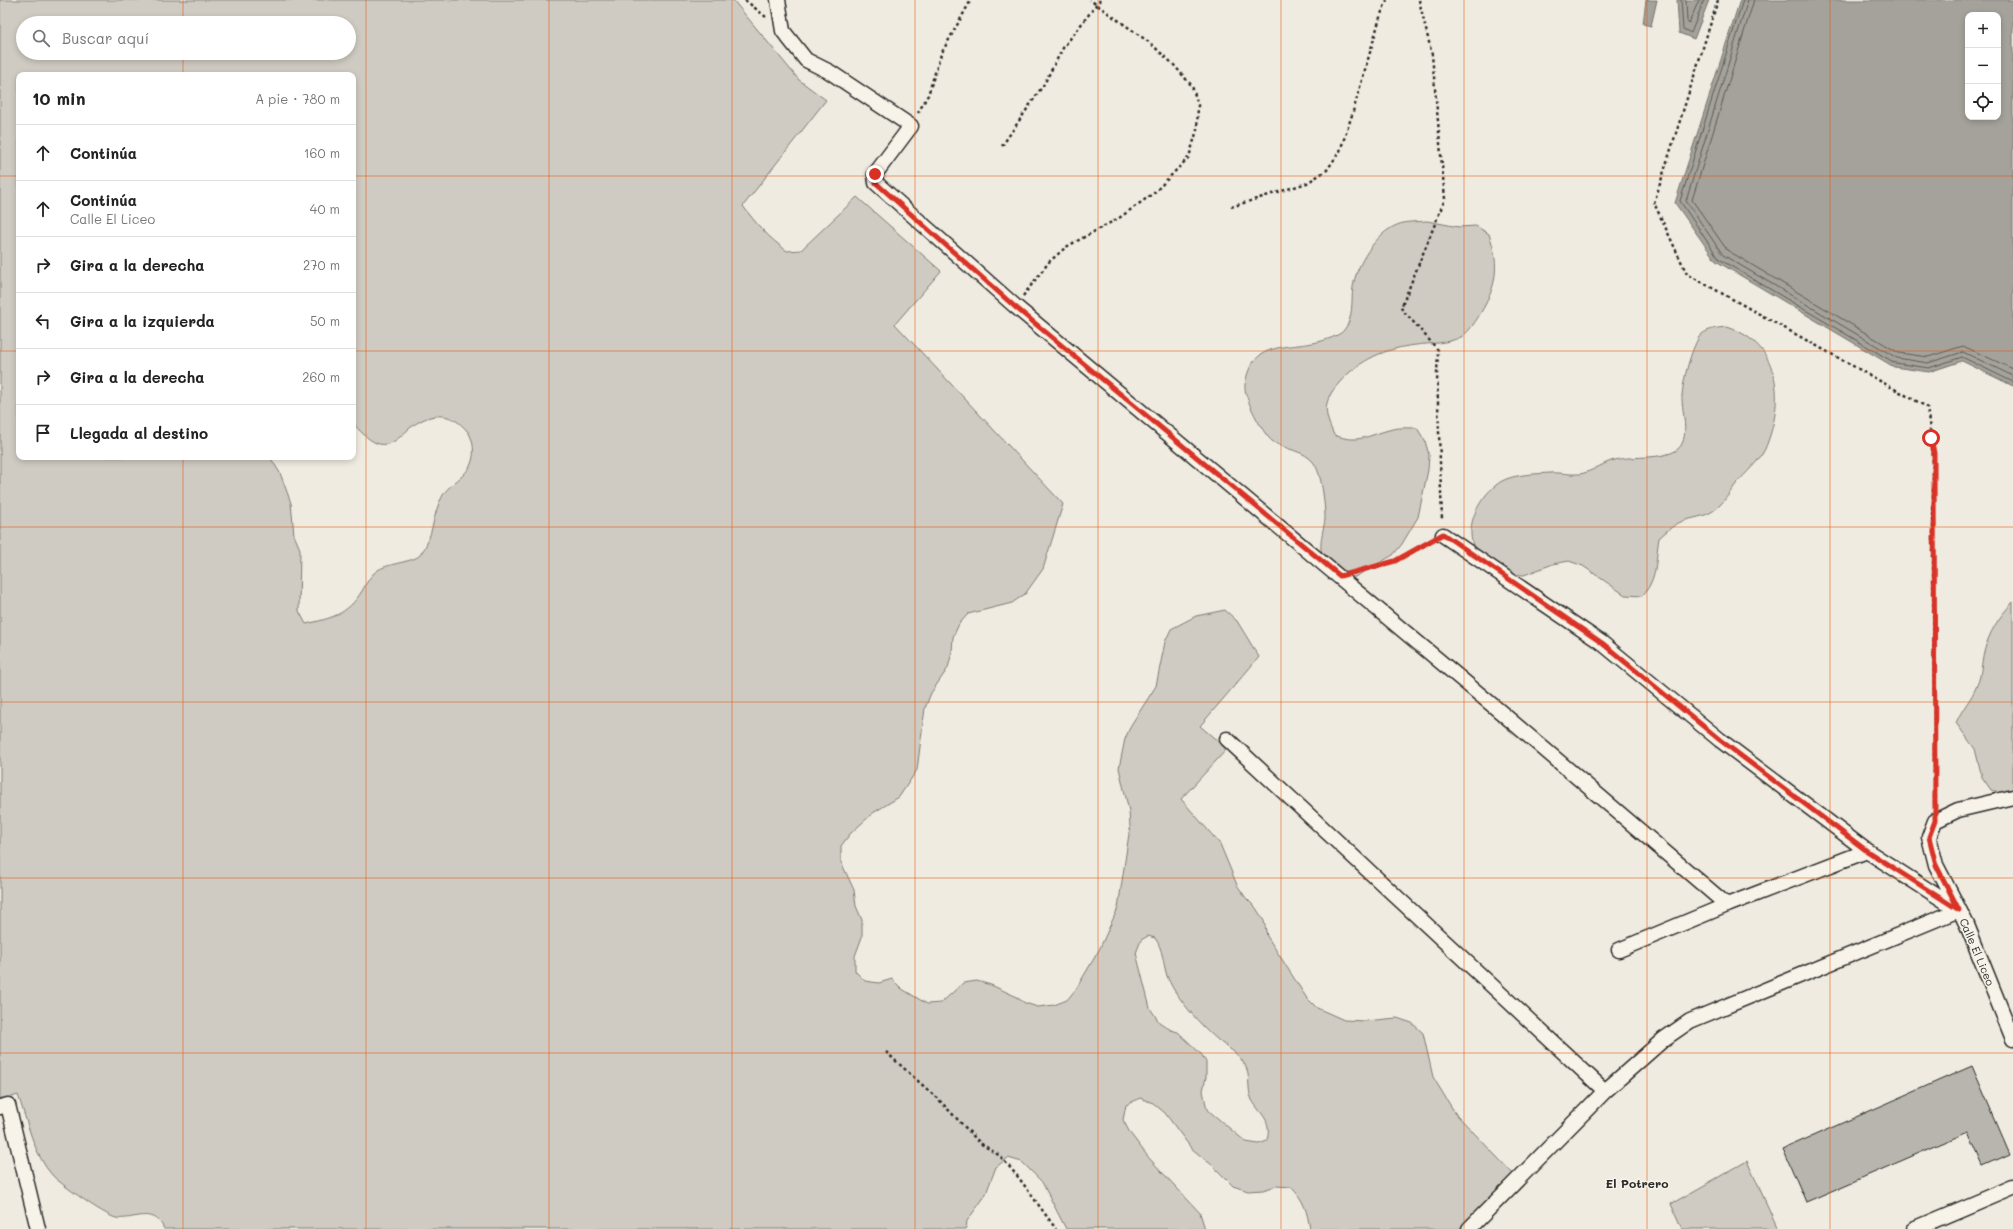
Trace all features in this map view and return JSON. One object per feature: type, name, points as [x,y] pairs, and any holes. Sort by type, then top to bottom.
[{"type":"street","points":[[778,0],[783,32],[806,60],[830,72],[911,126],[875,174],[876,183],[1014,306],[1340,576],[1727,905]]},
{"type":"street","points":[[1443,534],[1602,643],[1720,740],[1867,851],[1959,910]]},
{"type":"street","points":[[1227,739],[1605,1091]]},
{"type":"street","points":[[1935,821],[1958,810],[2013,797]]},
{"type":"street","name":"Calle El Liceo","points":[[1935,821],[1929,837],[1936,865],[1959,910],[2013,1039]]},
{"type":"street","points":[[1619,950],[1727,905],[1867,851]]},
{"type":"street","points":[[1469,1229],[1605,1091],[1664,1038],[1690,1021],[1959,910]]},
{"type":"street","points":[[0,1107],[8,1105],[38,1229]]},
{"type":"street","points":[[1914,1229],[2013,1187]]},
{"type":"path","points":[[911,126],[928,95],[941,54],[971,0]]},
{"type":"path","points":[[1014,306],[1049,262],[1066,247],[1119,218],[1154,193],[1189,157],[1197,130],[1198,105],[1192,86],[1173,64],[1150,43],[1090,0]]},
{"type":"path","points":[[1002,146],[1044,84],[1063,48],[1100,0]]},
{"type":"path","points":[[1231,207],[1307,184],[1327,170],[1340,152],[1381,14],[1387,0]]},
{"type":"path","points":[[1340,576],[1395,561],[1443,534],[1437,374],[1438,350],[1401,308],[1445,199],[1432,55],[1419,0]]},
{"type":"path","points":[[1718,0],[1654,203],[1687,274],[1927,407],[1934,453],[1935,821]]},
{"type":"path","points":[[886,1052],[940,1101],[980,1143],[1000,1156],[1019,1178],[1056,1229]]},
{"type":"shaded area","points":[[0,0],[733,0],[799,80],[826,100],[743,206],[763,230],[780,246],[787,251],[801,250],[857,197],[941,271],[895,324],[1063,504],[1043,569],[1025,594],[1012,603],[968,614],[959,624],[953,637],[952,652],[948,668],[931,693],[925,708],[917,770],[899,797],[873,813],[850,834],[841,846],[841,862],[854,890],[856,906],[862,920],[862,937],[855,956],[855,971],[865,981],[879,983],[892,979],[902,989],[927,1004],[941,1003],[963,983],[977,981],[991,985],[1013,995],[1025,1003],[1038,1007],[1054,1005],[1067,1000],[1076,989],[1099,950],[1118,908],[1130,827],[1129,811],[1119,768],[1125,739],[1131,725],[1156,686],[1165,642],[1171,629],[1196,616],[1225,610],[1237,621],[1259,657],[1200,726],[1227,749],[1181,799],[1220,844],[1237,885],[1246,898],[1256,908],[1264,921],[1267,936],[1306,997],[1317,1008],[1344,1020],[1365,1021],[1397,1018],[1412,1023],[1423,1033],[1433,1077],[1455,1113],[1515,1176],[1463,1229],[1310,1229],[1304,1206],[1291,1187],[1276,1186],[1263,1190],[1248,1191],[1233,1186],[1213,1166],[1191,1148],[1165,1113],[1153,1103],[1140,1098],[1126,1105],[1123,1120],[1130,1133],[1149,1158],[1200,1213],[1205,1229],[1066,1229],[1042,1182],[1022,1162],[1008,1158],[996,1167],[985,1196],[967,1221],[966,1229],[164,1229],[160,1222],[149,1216],[116,1218],[110,1216],[93,1206],[53,1176],[46,1168],[36,1148],[18,1095],[0,1101]],"holes":[[[1148,936],[1155,938],[1158,942],[1167,976],[1177,995],[1202,1025],[1218,1040],[1238,1055],[1246,1066],[1250,1095],[1267,1122],[1267,1141],[1259,1144],[1246,1142],[1209,1111],[1203,1091],[1206,1077],[1206,1062],[1202,1055],[1178,1032],[1171,1030],[1159,1022],[1150,1008],[1136,953],[1141,940]]]},
{"type":"shaded area","points":[[1427,221],[1459,227],[1476,226],[1489,234],[1495,257],[1495,278],[1489,298],[1477,319],[1463,336],[1445,342],[1394,349],[1374,356],[1355,368],[1333,390],[1327,402],[1326,408],[1328,420],[1334,435],[1342,438],[1356,439],[1368,437],[1396,428],[1417,428],[1425,441],[1429,455],[1428,470],[1418,517],[1402,544],[1393,555],[1355,577],[1339,576],[1325,560],[1321,549],[1325,513],[1317,468],[1305,455],[1277,444],[1268,437],[1250,406],[1245,385],[1249,370],[1256,359],[1264,353],[1287,346],[1325,340],[1342,332],[1351,315],[1355,278],[1358,269],[1368,251],[1389,229],[1408,222]]},
{"type":"shaded area","points":[[1727,327],[1745,335],[1759,347],[1768,361],[1774,377],[1776,394],[1775,412],[1771,431],[1762,454],[1714,511],[1706,515],[1678,523],[1659,538],[1655,569],[1651,583],[1642,596],[1625,595],[1583,566],[1569,561],[1553,564],[1524,575],[1508,574],[1473,549],[1471,526],[1476,511],[1484,497],[1502,481],[1513,477],[1532,474],[1580,474],[1618,459],[1663,455],[1678,449],[1682,443],[1685,428],[1682,395],[1686,373],[1693,349],[1699,337],[1704,332],[1712,329]]},
{"type":"shaded area","points":[[2013,602],[2013,790],[2005,795],[1991,790],[1982,777],[1975,749],[1956,723],[1979,681],[1984,652],[1992,631],[2003,613]]},
{"type":"shaded area","points":[[1747,1161],[1778,1229],[1682,1229],[1671,1204]]},
{"type":"water","points":[[1646,0],[1657,0],[1651,26],[1643,24]]},
{"type":"water","points":[[1677,0],[1709,0],[1694,39],[1679,33]]},
{"type":"water","points":[[1740,0],[2013,0],[2013,386],[1962,361],[1929,372],[1894,367],[1716,261],[1675,203]]},
{"type":"building","points":[[1972,1066],[2010,1154],[1983,1166],[1968,1132],[1806,1202],[1783,1149]]},
{"type":"district","name":"El Potrero","points":[[1637,1184]]},
{"type":"route","points":[[875,174],[876,183],[1014,306],[1340,576],[1395,561],[1443,534],[1602,643],[1720,740],[1867,851],[1959,910],[1936,865],[1929,837],[1935,821],[1934,453],[1931,438]]}]
